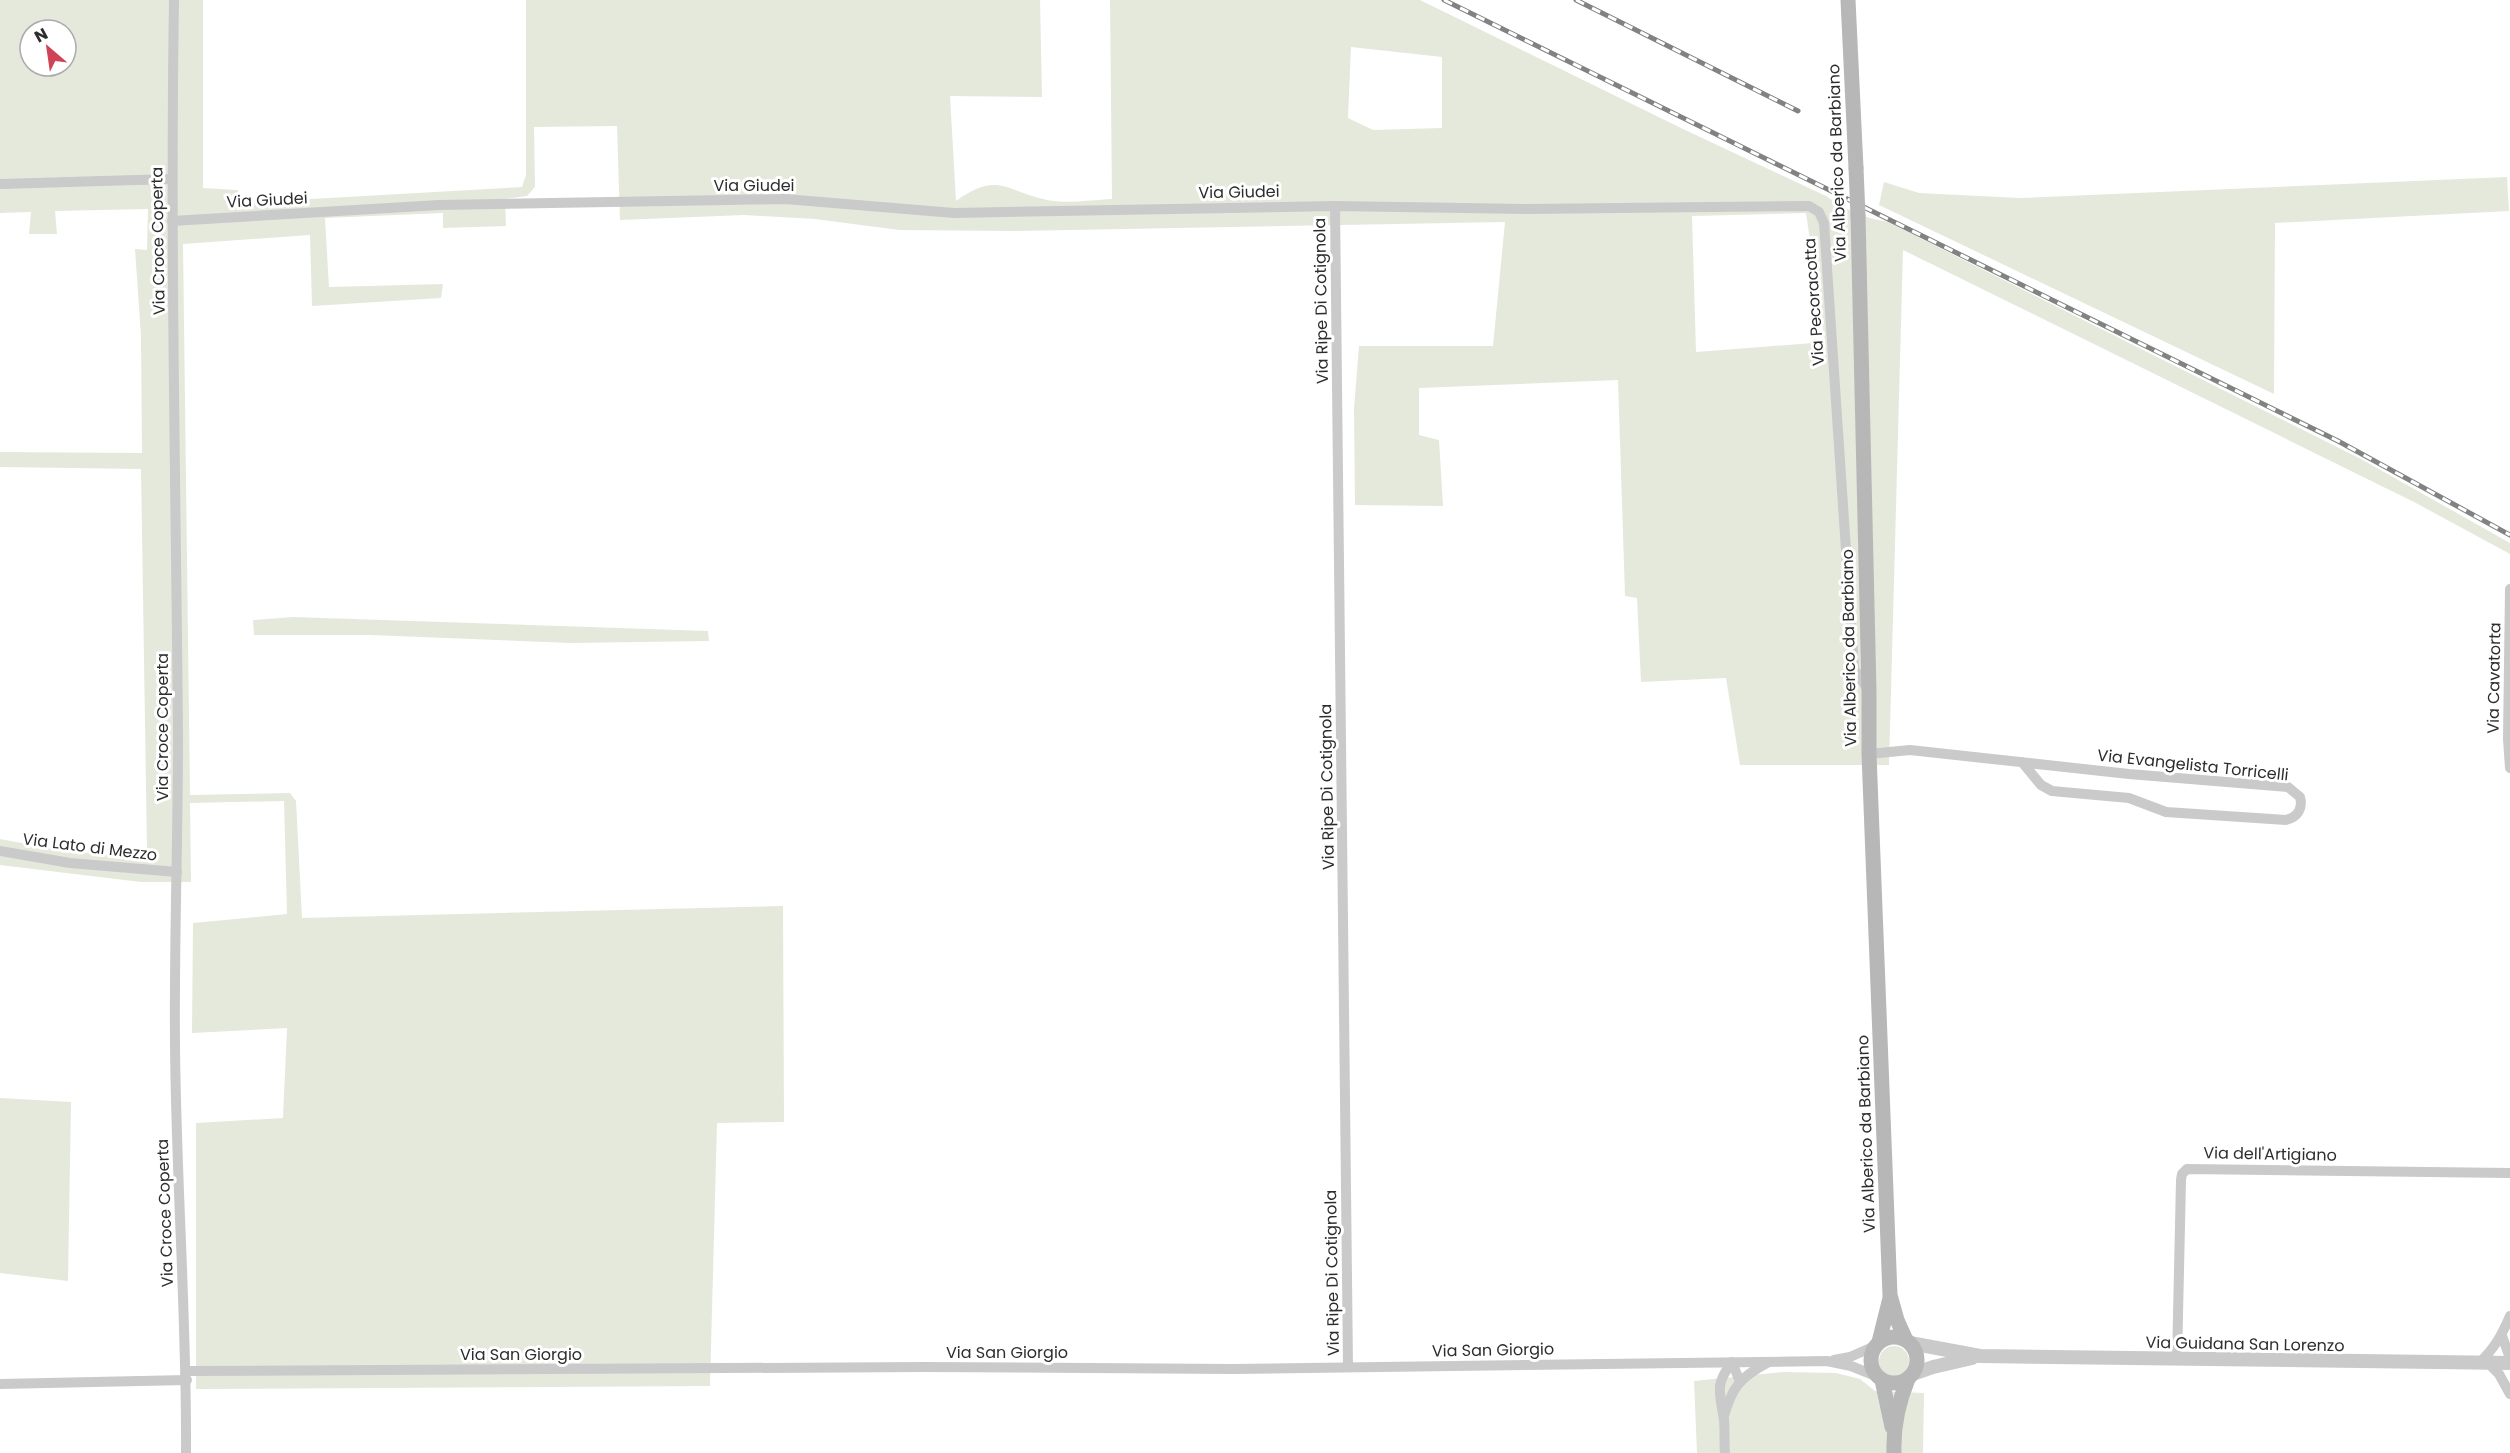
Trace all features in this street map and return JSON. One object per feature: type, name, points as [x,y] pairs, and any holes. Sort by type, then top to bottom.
[{"type":"main road","name":"Via Alberico da Barbiano","points":[[1848,0],[1858,216],[1869,754],[1890,1295],[1897,1320],[1908,1341]]},
{"type":"main road","name":"Via Alberico da Barbiano","points":[[1877,1344],[1890,1295]]},
{"type":"main road","points":[[1893,1432],[1899,1403],[1910,1376],[1916,1368],[1917,1355],[1908,1341],[1892,1336],[1877,1344],[1870,1361],[1879,1378],[1893,1432],[1894,1453]]},
{"type":"main road","points":[[1879,1378],[1895,1383],[1910,1376]]},
{"type":"street","name":"Via Croce Coperta","points":[[174,0],[171,179],[178,741],[175,1054],[178,1194],[187,1376],[186,1453]]},
{"type":"street","points":[[0,184],[171,179]]},
{"type":"street","name":"Via Giudei","points":[[172,221],[439,205],[726,200],[785,200],[954,213],[1335,206]]},
{"type":"street","name":"Via Pecoracotta","points":[[1335,206],[1526,209],[1803,205],[1819,212],[1824,223],[1854,669],[1869,692]]},
{"type":"street","name":"Via Ripe Di Cotignola","points":[[1335,206],[1348,1367]]},
{"type":"street","name":"Via Cavatorta","points":[[2510,589],[2508,739],[2510,768]]},
{"type":"street","name":"Via Evangelista Torricelli","points":[[1869,754],[1910,750],[2022,762],[2129,774],[2288,788],[2300,797],[2301,807],[2296,816],[2286,820],[2166,812],[2129,798],[2052,790],[2041,785],[2022,762]]},
{"type":"street","name":"Via Lato di Mezzo","points":[[0,851],[70,863],[177,872]]},
{"type":"street","name":"Via dell'Artigiano","points":[[2176,1360],[2181,1177],[2187,1169],[2510,1173]]},
{"type":"street","points":[[2510,1316],[2502,1336],[2484,1363],[2499,1374],[2510,1394]]},
{"type":"street","points":[[2502,1336],[2510,1358]]},
{"type":"street","points":[[1908,1341],[1980,1356]]},
{"type":"street","name":"Via San Giorgio","points":[[1827,1361],[1850,1356],[1877,1344]]},
{"type":"street","points":[[1910,1376],[1933,1367],[1980,1356]]},
{"type":"street","name":"Via Guidana San Lorenzo","points":[[1980,1356],[2510,1364]]},
{"type":"street","name":"Via San Giorgio","points":[[0,1384],[187,1376],[912,1367],[1221,1369],[1827,1361],[1851,1365],[1879,1378]]},
{"type":"street","points":[[1699,1362],[1715,1377],[1718,1387],[1724,1419],[1725,1453]]},
{"type":"street","points":[[1732,1362],[1740,1382]]},
{"type":"street","points":[[1718,1387],[1732,1362]]},
{"type":"street","points":[[1724,1419],[1731,1394],[1740,1382],[1754,1370],[1769,1362]]},
{"type":"shaded area","points":[[0,0],[203,0],[203,188],[238,190],[239,203],[522,187],[526,175],[526,0],[1040,0],[1042,97],[950,96],[956,201],[970,192],[992,185],[1011,188],[1047,200],[1071,202],[1112,199],[1110,0],[1420,0],[1681,128],[1826,196],[1848,209],[1863,216],[1888,222],[2361,459],[2510,543],[2510,554],[2414,502],[1903,250],[1889,765],[1740,765],[1726,678],[1641,682],[1637,598],[1625,596],[1618,380],[1419,388],[1419,435],[1439,440],[1443,506],[1355,505],[1354,408],[1359,346],[1493,346],[1505,222],[1013,231],[899,230],[815,219],[744,215],[620,220],[617,126],[534,127],[535,187],[527,196],[505,199],[506,226],[443,228],[443,213],[325,218],[329,287],[443,284],[441,298],[312,306],[310,235],[183,244],[190,795],[290,793],[296,801],[302,918],[783,906],[784,1122],[717,1123],[710,1386],[196,1389],[196,1123],[283,1118],[287,1028],[192,1033],[193,923],[287,914],[284,801],[190,803],[191,882],[141,882],[0,865],[0,839],[54,849],[139,858],[147,850],[141,469],[0,467],[0,452],[142,453],[141,336],[135,249],[147,250],[148,209],[55,211],[57,234],[29,234],[31,212],[0,213]],"holes":[[[1351,47],[1442,57],[1442,128],[1373,130],[1348,118]],[[1806,213],[1825,342],[1696,352],[1692,216]]]},
{"type":"shaded area","points":[[2507,177],[2509,211],[2275,223],[2274,394],[1879,205],[1884,182],[1919,193],[2020,198]]},
{"type":"shaded area","points":[[293,617],[708,631],[709,641],[571,643],[369,635],[254,635],[253,620]]},
{"type":"shaded area","points":[[0,1098],[71,1102],[68,1281],[0,1273]]},
{"type":"shaded area","points":[[1894,1346],[1905,1350],[1909,1361],[1905,1372],[1894,1376],[1883,1372],[1879,1361],[1883,1350]]},
{"type":"shaded area","points":[[1783,1372],[1836,1373],[1860,1379],[1875,1391],[1924,1393],[1923,1453],[1697,1453],[1694,1381]]},
{"type":"railway","points":[[1444,0],[2338,441],[2510,535]]},
{"type":"railway","points":[[1576,0],[1798,111]]}]
